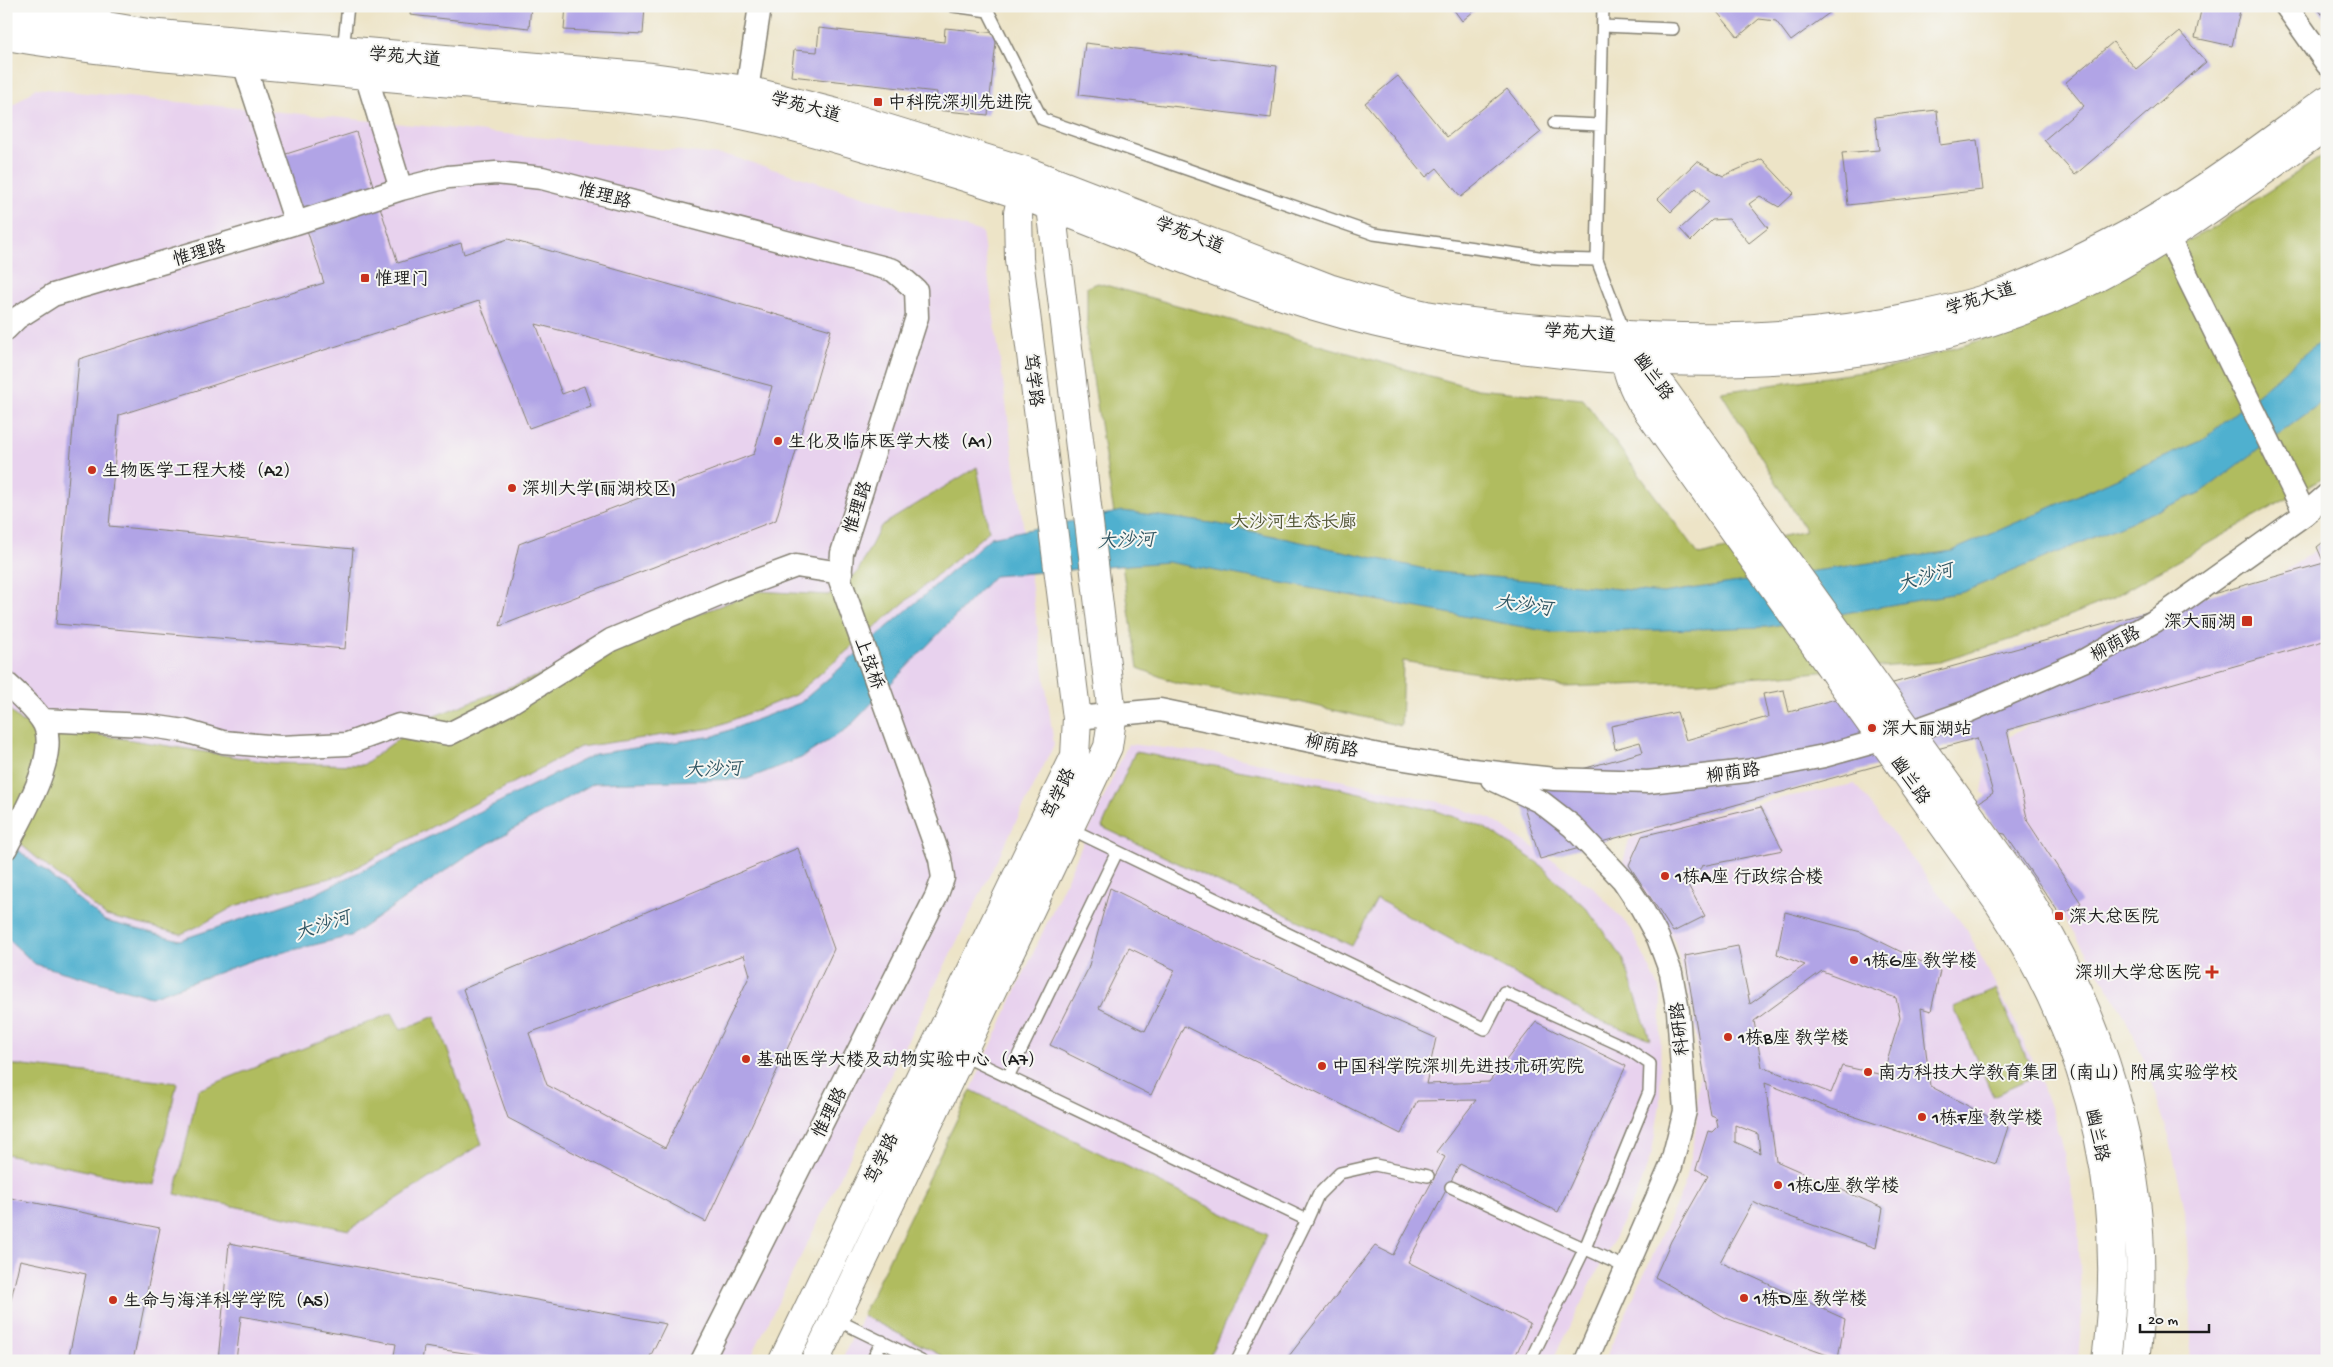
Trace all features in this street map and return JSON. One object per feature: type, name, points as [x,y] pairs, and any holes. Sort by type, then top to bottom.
[{"type":"street","points":[[746,90],[760,6]]},
{"type":"street","points":[[2286,6],[2327,64]]},
{"type":"street","name":"学苑大道","points":[[6,9],[80,14],[115,28],[148,33],[652,77],[746,90],[837,113],[1037,188],[1376,303],[1469,322],[1524,328],[1631,351],[1736,362],[1785,360],[1882,349],[1931,340],[2014,314],[2070,291],[2119,266],[2168,237],[2327,125]]},
{"type":"street","name":"学苑大道","points":[[15,40],[145,55],[647,101],[737,114],[1037,188]]},
{"type":"street","points":[[244,64],[296,223]]},
{"type":"street","points":[[366,75],[401,189]]},
{"type":"street","name":"学苑大道","points":[[1631,351],[1731,337],[1836,331],[1946,310],[2009,290],[2108,246],[2156,218],[2202,190],[2327,100]]},
{"type":"street","name":"惟理路","points":[[6,328],[17,318],[53,295],[296,223],[401,189],[448,177],[496,173],[542,178],[893,270],[916,290],[917,317],[842,553],[841,576]]},
{"type":"street","name":"笃学路","points":[[815,1361],[1108,747],[1112,714],[1080,444],[1037,188]]},
{"type":"street","name":"笃学路","points":[[783,1361],[1066,777],[1077,743],[1077,718],[1017,233],[1037,188]]},
{"type":"street","points":[[2168,237],[2302,509]]},
{"type":"street","name":"幽兰路","points":[[1631,351],[1751,510],[2020,885],[2041,917],[2082,999],[2098,1039],[2117,1100],[2134,1173],[2140,1262],[2140,1303],[2135,1361]]},
{"type":"street","name":"幽兰路","points":[[1631,351],[1633,387],[1640,400],[2015,927],[2047,986],[2074,1048],[2095,1114],[2102,1151],[2111,1214],[2113,1276],[2106,1361]]},
{"type":"street","name":"柳荫路","points":[[1077,718],[1160,710],[1379,755],[1473,770],[1554,779],[1648,782],[1747,771],[1824,756],[1910,732],[1966,712],[2084,661],[2155,621],[2302,509],[2327,495]]},
{"type":"street","points":[[42,720],[144,725],[185,731],[223,742],[280,747],[347,744],[398,725],[449,734],[510,703],[611,640],[722,594],[796,566],[841,576]]},
{"type":"street","name":"上弦桥","points":[[841,576],[900,746]]},
{"type":"street","points":[[6,683],[42,720],[48,740],[46,761],[35,789],[6,848]]},
{"type":"street","name":"惟理路","points":[[702,1361],[932,906],[943,878],[940,859],[900,746]]},
{"type":"street","name":"科研路","points":[[1473,770],[1541,802],[1572,826],[1624,880],[1642,907],[1658,938],[1671,973],[1679,1020],[1684,1111],[1671,1166],[1586,1361]]},
{"type":"lane","points":[[100,6],[115,28]]},
{"type":"lane","points":[[344,50],[348,6]]},
{"type":"lane","points":[[953,6],[988,11],[1042,120],[1374,234],[1553,259],[1597,260]]},
{"type":"lane","points":[[1603,6],[1597,260],[1631,351]]},
{"type":"lane","points":[[1602,26],[1672,29]]},
{"type":"lane","points":[[1554,123],[1600,125]]},
{"type":"lane","points":[[1070,829],[1485,1029],[1504,992],[1625,1047],[1650,1064],[1650,1092],[1585,1248],[1530,1361]]},
{"type":"lane","points":[[1008,1077],[1116,852]]},
{"type":"lane","points":[[962,1055],[1307,1220]]},
{"type":"lane","points":[[1237,1361],[1318,1195],[1340,1173],[1375,1165],[1428,1176]]},
{"type":"lane","points":[[1451,1187],[1627,1268]]},
{"type":"lane","points":[[835,1318],[921,1361]]},
{"type":"lane","points":[[872,1361],[882,1341]]},
{"type":"shaded area","name":"深圳大学(丽湖校区)","points":[[36,88],[730,156],[982,232],[1054,745],[749,1361],[6,1361],[6,111]]},
{"type":"shaded area","name":"深圳大学总医院","points":[[2327,543],[2327,1361],[2189,1361],[2191,1317],[2185,1210],[2170,1140],[2143,1057],[2121,1009],[1982,792],[1990,748],[2217,616]]},
{"type":"shaded area","name":"中国科学院深圳先进技术研究院","points":[[1128,744],[1219,754],[1440,802],[1491,819],[1593,887],[1631,929],[1661,992],[1660,1105],[1652,1152],[1639,1189],[1552,1361],[841,1361],[971,1090]]},
{"type":"shaded area","name":"南方科技大学教育集团（南山）附属实验学校","points":[[1855,784],[1967,930],[2015,1022],[2040,1079],[2061,1138],[2078,1223],[2082,1311],[2078,1361],[1604,1361],[1684,1187],[1696,1127],[1699,1064],[1694,1014],[1675,942],[1623,862],[1629,840],[1650,828],[1776,799]]},
{"type":"green space","name":"大沙河生态长廊","points":[[2327,153],[2327,476],[2110,599],[2013,639],[1940,662],[1700,682],[1564,687],[1403,661],[1401,726],[1299,702],[1177,683],[1138,668],[1087,340],[1087,287],[1098,283],[1477,389],[1583,399],[1699,555],[1806,531],[1721,392],[1890,368],[1981,340],[2209,230]]},
{"type":"green space","points":[[977,467],[989,531],[795,695],[712,728],[580,747],[342,875],[278,891],[233,907],[181,934],[106,916],[6,832],[6,706],[21,722],[273,763],[363,765],[424,720],[758,591],[828,595],[843,587],[858,571],[881,526]]},
{"type":"green space","points":[[1135,752],[1334,787],[1437,811],[1485,828],[1538,863],[1586,908],[1623,958],[1650,1039],[1596,1019],[1377,899],[1352,946],[1102,827]]},
{"type":"green space","points":[[1996,989],[2035,1077],[1993,1096],[1954,1008]]},
{"type":"green space","points":[[392,1013],[401,1030],[435,1016],[482,1144],[349,1230],[175,1194],[198,1090]]},
{"type":"green space","points":[[6,1064],[177,1083],[154,1185],[6,1154]]},
{"type":"green space","points":[[971,1090],[1267,1235],[1207,1361],[952,1361],[862,1315]]},
{"type":"water","name":"大沙河","points":[[2327,336],[2327,398],[2202,492],[1963,592],[1767,627],[1556,633],[1167,562],[994,576],[848,728],[801,758],[747,779],[594,783],[465,857],[351,936],[256,959],[151,997],[35,964],[6,937],[6,840],[105,921],[180,940],[313,895],[595,754],[714,736],[800,703],[991,537],[1123,511],[1218,524],[1439,572],[1663,593],[1952,551],[2201,441]]},
{"type":"building","points":[[411,6],[531,6],[529,28],[410,15]]},
{"type":"building","points":[[566,6],[645,6],[643,34],[564,30]]},
{"type":"building","points":[[1451,6],[1480,6],[1462,21]]},
{"type":"building","points":[[1712,6],[1829,6],[1832,11],[1791,41],[1776,21],[1759,19],[1738,37]]},
{"type":"building","points":[[2202,6],[2241,6],[2232,46],[2195,38]]},
{"type":"building","points":[[2316,6],[2327,6],[2327,21]]},
{"type":"building","points":[[819,28],[944,42],[945,28],[997,33],[988,115],[935,110],[937,92],[791,76],[794,50],[817,52]]},
{"type":"building","points":[[2180,32],[2206,62],[2075,175],[2044,140],[2084,106],[2065,83],[2113,42],[2136,69]]},
{"type":"building","points":[[1085,43],[1277,66],[1271,118],[1079,95]]},
{"type":"building","points":[[1398,76],[1447,137],[1507,89],[1541,132],[1461,197],[1437,168],[1426,177],[1365,103]]},
{"type":"building","points":[[1937,110],[1940,145],[1977,140],[1983,190],[1848,205],[1842,153],[1879,150],[1875,117]]},
{"type":"building","points":[[356,132],[398,263],[461,243],[464,254],[508,239],[831,330],[776,520],[500,626],[519,544],[754,454],[772,386],[536,324],[562,394],[584,386],[591,406],[529,428],[479,301],[119,415],[109,526],[353,549],[345,649],[56,624],[79,359],[324,283],[283,155]]},
{"type":"building","points":[[1762,159],[1794,193],[1779,207],[1760,196],[1749,204],[1768,228],[1749,243],[1729,219],[1712,220],[1691,241],[1680,229],[1709,202],[1696,188],[1671,212],[1658,199],[1697,161],[1723,176]]},
{"type":"building","name":"深大丽湖站","points":[[2327,539],[2327,640],[2007,730],[2028,822],[2081,903],[2061,916],[2005,834],[1999,833],[1978,803],[1993,793],[1977,738],[1540,859],[1518,787],[1643,752],[1640,742],[1615,749],[1611,726],[1677,712],[1686,740],[1768,717],[1763,694],[1784,690],[1789,712],[2324,563],[2317,547]]},
{"type":"building","name":"1栋A座 行政综合楼","points":[[1761,807],[1783,850],[1702,866],[1688,885],[1705,916],[1673,932],[1629,865],[1642,836]]},
{"type":"building","name":"基础医学大楼及动物实验中心（A7）","points":[[798,848],[834,949],[706,1222],[508,1118],[463,989]],"holes":[[[744,955],[750,975],[665,1148],[547,1085],[529,1033]]]},
{"type":"building","points":[[1110,888],[1223,944],[1436,1038],[1426,1084],[1489,1082],[1536,1022],[1626,1066],[1558,1212],[1460,1164],[1408,1262],[1530,1324],[1513,1361],[1285,1361],[1375,1246],[1393,1255],[1445,1157],[1436,1152],[1476,1100],[1417,1101],[1401,1134],[1184,1026],[1151,1095],[1050,1045],[1088,969]],"holes":[[[1129,948],[1175,970],[1145,1031],[1099,1008]]]},
{"type":"building","points":[[1785,912],[1861,932],[1940,971],[1931,1011],[1921,1008],[1930,1086],[2008,1127],[1996,1164],[1826,1107],[1765,1083],[1776,1161],[1883,1208],[1876,1248],[1753,1202],[1720,1262],[1845,1319],[1838,1359],[1726,1318],[1655,1277],[1671,1241],[1708,1176],[1696,1169],[1708,1131],[1713,1132],[1718,1127],[1716,1118],[1711,1116],[1685,956],[1738,946],[1750,1004],[1805,965],[1777,954]],"holes":[[[1822,971],[1896,998],[1900,1018],[1883,1075],[1842,1066],[1831,1093],[1762,1067],[1754,1021]],[[1735,1125],[1758,1134],[1760,1153],[1735,1142]]]},
{"type":"building","name":"生命与海洋科学学院（A5）","points":[[6,1197],[160,1228],[133,1361],[68,1361],[86,1274],[20,1260],[6,1321]]},
{"type":"building","points":[[229,1243],[666,1324],[648,1361],[517,1359],[517,1361],[491,1361],[492,1357],[424,1347],[422,1361],[393,1361],[396,1344],[241,1316],[236,1361],[218,1361]]},
{"type":"place","name":"中科院深圳先进院","points":[[878,102]]},
{"type":"place","name":"惟理门","points":[[365,278]]},
{"type":"place","name":"生化及临床医学大楼（A1）","points":[[778,441]]},
{"type":"place","name":"生物医学工程大楼（A2）","points":[[92,470]]},
{"type":"place","name":"深圳大学(丽湖校区)","points":[[512,488]]},
{"type":"place","name":"深大丽湖","points":[[2247,621]]},
{"type":"place","name":"深大丽湖站","points":[[1872,728]]},
{"type":"place","name":"1栋A座 行政综合楼","points":[[1665,876]]},
{"type":"place","name":"深大总医院","points":[[2059,916]]},
{"type":"place","name":"1栋G座 教学楼","points":[[1854,960]]},
{"type":"place","name":"深圳大学总医院","points":[[2212,972]]},
{"type":"place","name":"1栋B座 教学楼","points":[[1728,1037]]},
{"type":"place","name":"基础医学大楼及动物实验中心（A7）","points":[[746,1059]]},
{"type":"place","name":"中国科学院深圳先进技术研究院","points":[[1322,1066]]},
{"type":"place","name":"南方科技大学教育集团（南山）附属实验学校","points":[[1868,1072]]},
{"type":"place","name":"1栋F座 教学楼","points":[[1922,1117]]},
{"type":"place","name":"1栋C座 教学楼","points":[[1778,1185]]},
{"type":"place","name":"1栋D座 教学楼","points":[[1744,1298]]},
{"type":"place","name":"生命与海洋科学学院（A5）","points":[[113,1300]]}]
